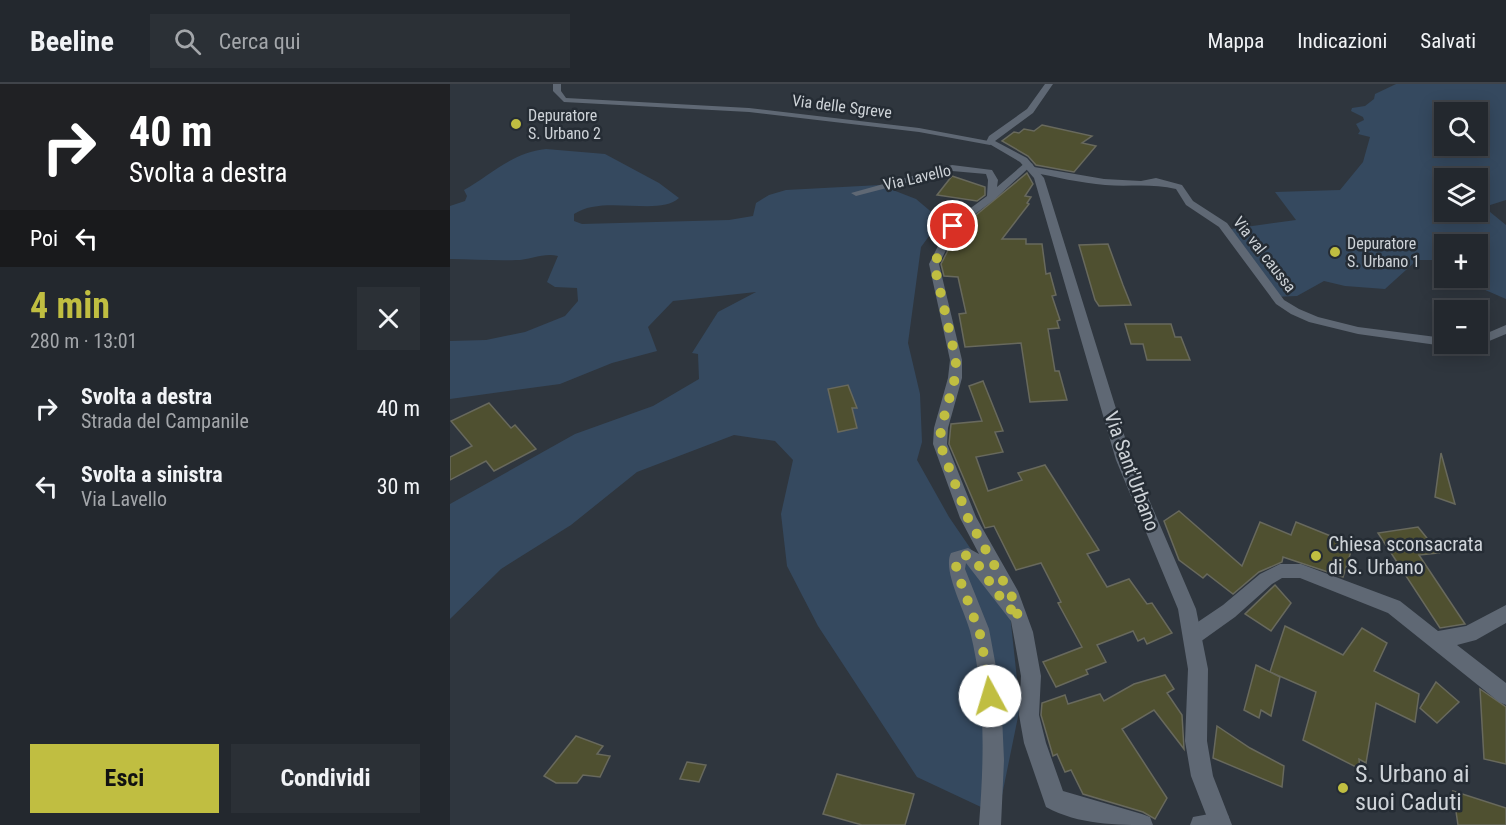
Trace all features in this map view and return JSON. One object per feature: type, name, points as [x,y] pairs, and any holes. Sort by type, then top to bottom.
[{"type":"street","name":"Via delle Sgreve","points":[[557,84],[557,91],[564,100],[749,110],[919,130],[990,142]]},
{"type":"street","points":[[1049,84],[1030,111],[992,138],[990,142],[1011,151],[1031,167],[953,226],[934,264],[956,360],[955,378],[941,428],[940,444],[968,518],[1012,597],[1024,632],[1031,676],[1029,715],[1041,767],[1054,799],[1064,805],[1142,825]]},
{"type":"street","name":"Via Lavello","points":[[856,193],[957,167],[989,172],[993,180],[992,197]]},
{"type":"street","name":"Via val caussa","points":[[1031,167],[1104,182],[1171,183],[1179,187],[1197,209],[1223,225],[1280,302],[1289,309],[1329,324],[1434,340]]},
{"type":"street","name":"Via Sant'Urbano","points":[[1031,167],[1042,187],[1124,460],[1187,609],[1198,669],[1196,741],[1214,824]]},
{"type":"street","points":[[1488,337],[1506,329]]},
{"type":"street","points":[[990,825],[994,780],[989,676],[981,637],[955,566],[957,558],[968,555],[975,560],[997,593],[1019,619]]},
{"type":"street","points":[[1193,636],[1229,611],[1266,579],[1280,571],[1292,569],[1394,607],[1506,695]]},
{"type":"street","points":[[1434,640],[1469,634],[1506,613]]},
{"type":"shaded area","points":[[1396,84],[1506,84],[1506,200],[1488,206],[1488,168],[1434,168],[1434,222],[1488,222],[1488,210],[1506,225],[1506,299],[1481,288],[1488,288],[1488,234],[1434,234],[1434,260],[1417,260],[1385,289],[1345,286],[1324,281],[1297,296],[1272,297],[1224,230],[1296,220],[1275,192],[1340,190],[1363,162],[1370,137],[1358,134],[1360,131],[1356,124],[1364,120],[1363,117],[1351,111],[1352,108],[1365,106],[1374,99],[1375,94]]},
{"type":"shaded area","points":[[546,149],[605,154],[659,183],[679,198],[658,206],[615,205],[586,208],[574,214],[574,221],[582,224],[729,220],[753,216],[756,203],[769,195],[786,190],[880,185],[916,199],[941,220],[921,247],[908,343],[920,394],[922,442],[917,460],[949,517],[1009,605],[1020,707],[998,815],[917,777],[818,626],[787,566],[781,514],[793,460],[775,441],[734,435],[637,472],[571,525],[501,569],[450,619],[450,504],[575,434],[653,406],[699,379],[698,354],[692,353],[718,312],[756,292],[673,301],[648,327],[657,351],[612,363],[560,384],[450,399],[450,341],[486,340],[525,332],[565,316],[578,301],[577,288],[555,287],[547,282],[558,256],[548,255],[521,260],[450,259],[450,206],[465,201],[467,196],[464,190],[513,159],[523,154]]},
{"type":"building","points":[[1042,125],[1092,136],[1082,143],[1096,146],[1074,172],[1036,165],[1028,156],[1002,141],[1014,132],[1019,133],[1024,129],[1034,131]]},
{"type":"building","points":[[1027,173],[1033,184],[1025,196],[1031,197],[1027,203],[1029,204],[1002,239],[1026,239],[1026,244],[1042,244],[1046,274],[1050,273],[1056,295],[1052,296],[1060,320],[1057,321],[1059,328],[1048,329],[1055,371],[1059,371],[1067,400],[1030,402],[1021,343],[965,347],[959,314],[966,313],[958,277],[944,276],[941,264],[959,229]]},
{"type":"building","points":[[952,176],[985,187],[985,195],[977,201],[937,195]]},
{"type":"building","points":[[1108,244],[1131,305],[1099,306],[1095,300],[1079,245]]},
{"type":"building","points":[[1125,324],[1171,324],[1175,337],[1181,337],[1190,360],[1147,360],[1143,344],[1131,344]]},
{"type":"building","points":[[983,381],[1003,431],[995,432],[1003,452],[976,457],[988,491],[1022,480],[1018,473],[1045,465],[1099,550],[1087,554],[1107,587],[1129,579],[1147,604],[1152,603],[1172,633],[1147,644],[1144,638],[1138,641],[1133,631],[1097,645],[1106,662],[1086,670],[1088,674],[1056,687],[1043,662],[1082,647],[1058,603],[1061,602],[1041,563],[1016,570],[994,526],[985,528],[949,444],[951,424],[982,421],[969,386]]},
{"type":"building","points":[[848,385],[857,408],[852,408],[857,428],[838,432],[828,389]]},
{"type":"building","points":[[489,403],[511,428],[515,425],[536,449],[494,471],[486,461],[450,480],[450,457],[472,446],[451,421]]},
{"type":"building","points":[[1441,453],[1455,504],[1435,497]]},
{"type":"building","points":[[1179,511],[1242,566],[1260,522],[1291,535],[1296,522],[1353,545],[1343,577],[1283,557],[1282,562],[1259,572],[1233,594],[1207,574],[1203,578],[1179,560],[1164,521]]},
{"type":"building","points":[[1418,527],[1439,553],[1419,555],[1465,624],[1440,628],[1378,533]]},
{"type":"building","points":[[1275,585],[1291,603],[1271,631],[1245,614]]},
{"type":"building","points":[[1285,626],[1343,655],[1362,628],[1387,643],[1374,671],[1419,694],[1415,722],[1376,703],[1366,763],[1359,759],[1360,769],[1303,740],[1316,692],[1270,672]]},
{"type":"building","points":[[1256,665],[1280,677],[1271,716],[1261,710],[1259,718],[1244,710]]},
{"type":"building","points":[[1165,675],[1174,689],[1167,693],[1182,715],[1184,749],[1154,710],[1122,729],[1167,798],[1155,819],[1143,812],[1083,794],[1071,770],[1065,772],[1057,754],[1053,756],[1041,715],[1042,703],[1065,695],[1068,704],[1100,694],[1104,701],[1134,684]]},
{"type":"building","points":[[1436,682],[1459,702],[1437,723],[1420,708]]},
{"type":"building","points":[[1480,689],[1506,707],[1506,764],[1484,759]]},
{"type":"building","points":[[1217,726],[1250,748],[1284,766],[1282,787],[1213,758]]},
{"type":"building","points":[[576,736],[603,746],[597,754],[610,756],[600,777],[583,775],[577,783],[556,783],[544,776]]},
{"type":"building","points":[[687,762],[706,765],[699,782],[680,779]]},
{"type":"building","points":[[837,774],[914,794],[905,825],[862,825],[823,814]]},
{"type":"building","points":[[1453,791],[1506,808],[1506,825],[1458,825]]},
{"type":"place","name":"Depuratore S. Urbano 2","points":[[516,124]]},
{"type":"place","name":"Depuratore S. Urbano 1","points":[[1335,252]]},
{"type":"place","name":"Chiesa sconsacrata di S. Urbano","points":[[1316,556]]},
{"type":"place","name":"S. Urbano ai suoi Caduti","points":[[1343,788]]},
{"type":"route","points":[[953,226],[934,264],[956,360],[955,378],[941,428],[940,444],[968,518],[994,560],[1012,597],[1019,619],[971,556],[964,555],[957,558],[956,569],[962,580],[981,637],[989,676],[990,696]]}]
